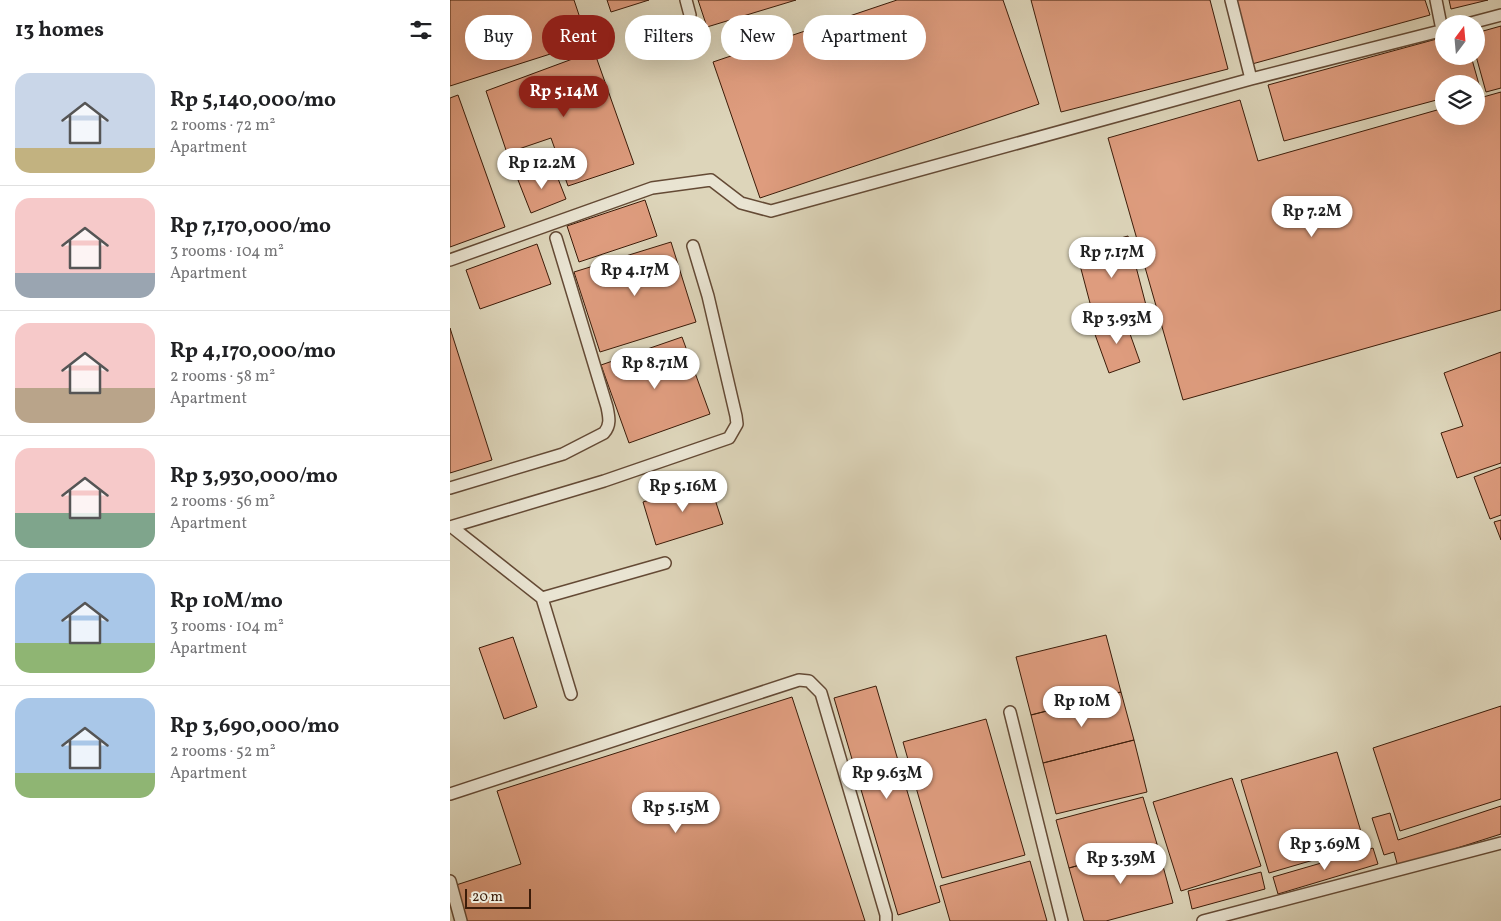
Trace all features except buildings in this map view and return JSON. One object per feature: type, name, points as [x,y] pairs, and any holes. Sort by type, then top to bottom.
[{"type":"lane","points":[[686,0],[690,15]]},
{"type":"lane","points":[[1231,0],[1251,79]]},
{"type":"lane","points":[[1436,0],[1440,15]]},
{"type":"lane","points":[[1485,19],[1501,15]]},
{"type":"lane","points":[[450,260],[652,188],[711,180],[741,203],[771,211],[1251,79],[1435,32]]},
{"type":"lane","points":[[450,488],[563,454],[604,433],[608,428],[610,422],[607,407],[556,238]]},
{"type":"lane","points":[[451,527],[604,481],[730,438],[738,424],[708,296],[693,246]]},
{"type":"lane","points":[[451,527],[542,598],[571,694]]},
{"type":"lane","points":[[542,598],[665,563]]},
{"type":"lane","points":[[450,794],[799,680],[809,682],[821,693],[886,915],[886,921]]},
{"type":"lane","points":[[1010,712],[1062,921]]},
{"type":"lane","points":[[1203,921],[1501,843]]},
{"type":"lane","points":[[450,881],[461,921]]}]
